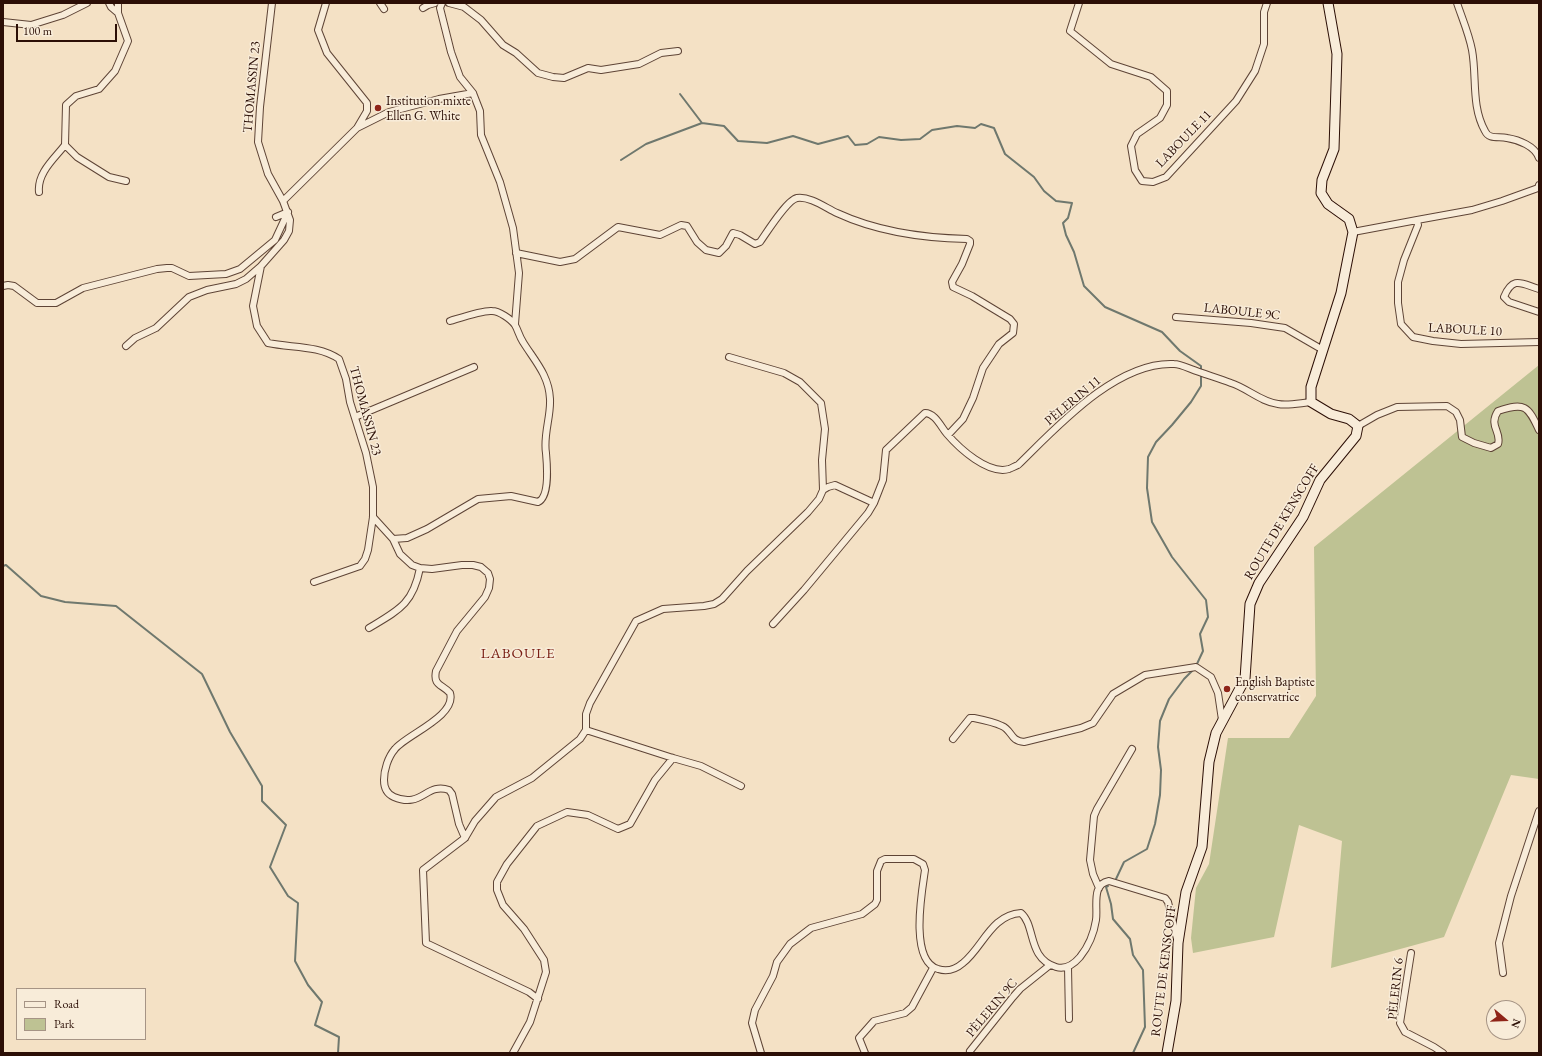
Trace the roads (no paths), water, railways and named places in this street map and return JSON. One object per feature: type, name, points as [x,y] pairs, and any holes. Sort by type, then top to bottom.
[{"type":"main road","points":[[1328,3],[1337,54],[1334,149],[1322,180],[1321,192],[1328,204],[1349,219],[1353,232],[1340,294],[1311,387],[1311,402],[1331,414],[1349,419],[1358,426]]},
{"type":"main road","name":"ROUTE DE KENSCOFF","points":[[1167,1053],[1176,1001],[1178,943],[1186,892],[1202,847],[1209,762],[1216,733],[1245,679],[1250,604],[1259,583],[1303,517],[1320,480],[1356,436],[1358,426]]},
{"type":"street","points":[[3,22],[31,25],[63,15],[87,3]]},
{"type":"street","points":[[109,3],[118,13]]},
{"type":"street","points":[[39,192],[40,180],[44,171],[65,145],[66,105],[76,96],[99,89],[115,71],[128,41],[118,13],[118,3]]},
{"type":"street","name":"THOMASSIN 23","points":[[272,3],[262,85],[258,142],[268,174],[283,201],[290,220],[289,231],[284,240],[261,266],[253,306],[257,326],[268,343],[323,350],[339,359],[346,379],[350,402],[366,453],[373,487],[373,517],[368,550],[365,559],[360,566],[314,582]]},
{"type":"street","points":[[283,201],[357,128],[367,111],[367,103],[327,53],[318,30],[326,3]]},
{"type":"street","points":[[380,3],[384,10]]},
{"type":"street","points":[[423,8],[435,3]]},
{"type":"street","points":[[394,539],[407,538],[427,529],[478,499],[511,496],[535,502],[543,499],[545,490],[547,461],[545,447],[550,399],[549,389],[541,368],[520,337],[515,324],[519,273],[513,228],[500,182],[481,135],[480,111],[473,93],[460,77],[451,52],[440,8],[442,3]]},
{"type":"street","points":[[449,3],[464,7],[481,20],[503,45],[516,53],[538,73],[553,77],[564,78],[588,68],[601,70],[640,64],[661,53],[678,51]]},
{"type":"street","name":"LABOULE 11","points":[[1079,3],[1070,31],[1111,64],[1151,77],[1167,91],[1167,105],[1160,118],[1136,134],[1131,146],[1135,170],[1142,181],[1152,182],[1166,177],[1236,101],[1254,71],[1264,44],[1264,12],[1267,3]]},
{"type":"street","points":[[1457,3],[1470,39],[1477,115],[1486,133],[1490,137],[1506,138],[1523,142],[1537,152],[1539,158]]},
{"type":"street","points":[[357,128],[389,112],[439,99],[473,93]]},
{"type":"street","points":[[65,145],[77,157],[108,177],[126,181]]},
{"type":"street","points":[[1353,232],[1472,210],[1502,202],[1538,188],[1539,185]]},
{"type":"street","points":[[516,252],[566,262],[575,259],[618,227],[660,235],[681,225],[687,226],[697,242],[706,250],[719,253],[726,246],[733,233],[740,235],[755,244],[760,242],[790,202],[798,198],[804,198],[817,203],[862,223],[897,232],[940,238],[967,239],[970,241],[970,244],[962,264],[952,282],[953,287],[972,296],[1010,319],[1014,324],[1013,333],[999,344],[983,368],[973,398],[963,419],[948,435]]},
{"type":"street","points":[[276,217],[288,212]]},
{"type":"street","points":[[3,286],[14,286],[37,303],[56,302],[83,288],[136,273],[167,268],[189,276],[226,274],[240,269],[275,240],[288,212]]},
{"type":"street","name":"LABOULE 10","points":[[1417,220],[1418,225],[1404,260],[1398,282],[1398,303],[1401,324],[1413,337],[1433,342],[1461,344],[1539,342]]},
{"type":"street","points":[[126,346],[135,338],[156,328],[189,297],[207,290],[236,284],[246,279],[261,266]]},
{"type":"street","points":[[1539,289],[1520,282],[1513,284],[1507,290],[1504,297],[1509,302],[1539,312]]},
{"type":"street","points":[[450,321],[491,311],[503,315],[515,324]]},
{"type":"street","name":"LABOULE 9C","points":[[1176,317],[1251,323],[1285,328],[1323,350]]},
{"type":"street","points":[[538,999],[529,992],[426,943],[423,870],[465,838],[475,821],[496,797],[532,778],[580,739],[586,730],[586,714],[590,703],[636,621],[663,609],[704,606],[714,604],[722,600],[762,555],[808,512],[819,499],[823,490],[822,460],[825,429],[824,413],[821,403],[800,382],[784,373],[729,357]]},
{"type":"street","name":"PÈLERIN 11","points":[[874,503],[883,480],[886,450],[925,413],[932,414],[948,435],[966,454],[985,466],[1008,469],[1018,465],[1073,412],[1108,385],[1138,370],[1159,364],[1175,364],[1207,374],[1235,384],[1268,402],[1288,405],[1311,402]]},
{"type":"street","points":[[355,417],[474,367]]},
{"type":"street","points":[[1358,426],[1377,415],[1397,407],[1447,406],[1456,412],[1460,420],[1462,437],[1474,444],[1491,448],[1500,441],[1494,422],[1494,418],[1498,411],[1519,407],[1526,408],[1530,412],[1539,430]]},
{"type":"street","points":[[774,624],[859,525],[874,503],[835,485],[823,490]]},
{"type":"street","points":[[373,517],[394,539],[400,554],[412,565],[420,568],[432,569],[473,565],[488,573],[490,579],[490,588],[485,597],[457,631],[436,671],[435,678],[437,683],[450,693],[450,701],[435,721],[409,737],[395,748],[387,765],[384,782],[385,788],[389,794],[403,800],[418,799],[433,789],[438,788],[448,790],[452,794],[459,824],[465,838]]},
{"type":"street","points":[[369,628],[397,611],[410,597],[417,585],[420,568]]},
{"type":"street","points":[[953,738],[970,718],[1004,726],[1014,739],[1020,742],[1081,728],[1093,723],[1113,694],[1145,675],[1196,667],[1211,677],[1218,693],[1223,722]]},
{"type":"street","points":[[586,730],[701,766],[741,786]]},
{"type":"street","points":[[1099,888],[1093,874],[1090,860],[1094,816],[1132,749]]},
{"type":"street","points":[[513,1053],[530,1022],[546,972],[544,960],[524,929],[503,905],[497,890],[497,882],[507,864],[536,826],[567,812],[588,815],[618,830],[630,824],[655,780],[673,758]]},
{"type":"street","points":[[1503,973],[1499,943],[1511,896],[1539,811]]},
{"type":"street","points":[[761,1053],[752,1023],[755,1010],[773,976],[777,962],[790,944],[811,928],[862,914],[875,904],[877,900],[877,871],[881,861],[885,859],[919,861],[923,864],[925,870],[919,918],[921,945],[926,960],[933,968],[944,971],[955,969],[964,963],[995,924],[1014,914],[1021,913],[1025,917],[1034,944],[1041,957],[1050,965],[1059,968],[1068,967],[1081,956],[1090,940],[1096,920],[1097,893],[1104,882],[1109,881],[1165,898],[1168,902],[1178,943]]},
{"type":"street","name":"PÈLERIN 6","points":[[1411,953],[1400,1023],[1405,1032],[1443,1053]]},
{"type":"street","name":"PÈLERIN 9C","points":[[970,1051],[1020,989],[1050,965]]},
{"type":"street","points":[[1068,967],[1069,1019]]},
{"type":"street","points":[[865,1053],[859,1038],[862,1034],[874,1021],[905,1013],[909,1010],[933,968]]},
{"type":"waterway","points":[[680,94],[702,123],[724,126],[738,141],[767,143],[793,136],[818,144],[848,136],[855,145],[867,144],[879,137],[901,140],[920,139],[932,130],[957,126],[975,128],[981,124],[994,128],[1005,154],[1034,177],[1044,191],[1056,201],[1072,203],[1068,218],[1063,223],[1066,235],[1074,252],[1084,286],[1105,307],[1162,332],[1180,351],[1201,366],[1201,386],[1191,402],[1156,442],[1148,457],[1147,488],[1152,522],[1172,557],[1206,600],[1208,617],[1200,634],[1203,651],[1196,666]]},
{"type":"waterway","points":[[621,160],[646,144],[702,123]]},
{"type":"waterway","points":[[3,566],[6,565],[41,596],[65,602],[116,606],[202,674],[230,732],[262,786],[262,801],[286,825],[270,867],[288,896],[298,903],[295,961],[308,985],[322,1002],[315,1025],[339,1037],[338,1053]]},
{"type":"waterway","points":[[1116,879],[1124,862],[1147,849],[1155,824],[1160,795],[1161,770],[1158,747],[1160,721],[1169,699],[1193,670]]},
{"type":"waterway","points":[[1108,886],[1106,887],[1111,904],[1113,919],[1130,939],[1133,955],[1143,970],[1145,1027],[1133,1053]]},
{"type":"place","name":"Institution mixte Ellen G. White","points":[[378,108]]},
{"type":"place","name":"English Baptiste conservatrice","points":[[1227,689]]},
{"type":"district","name":"LABOULE","points":[[518,654]]}]
